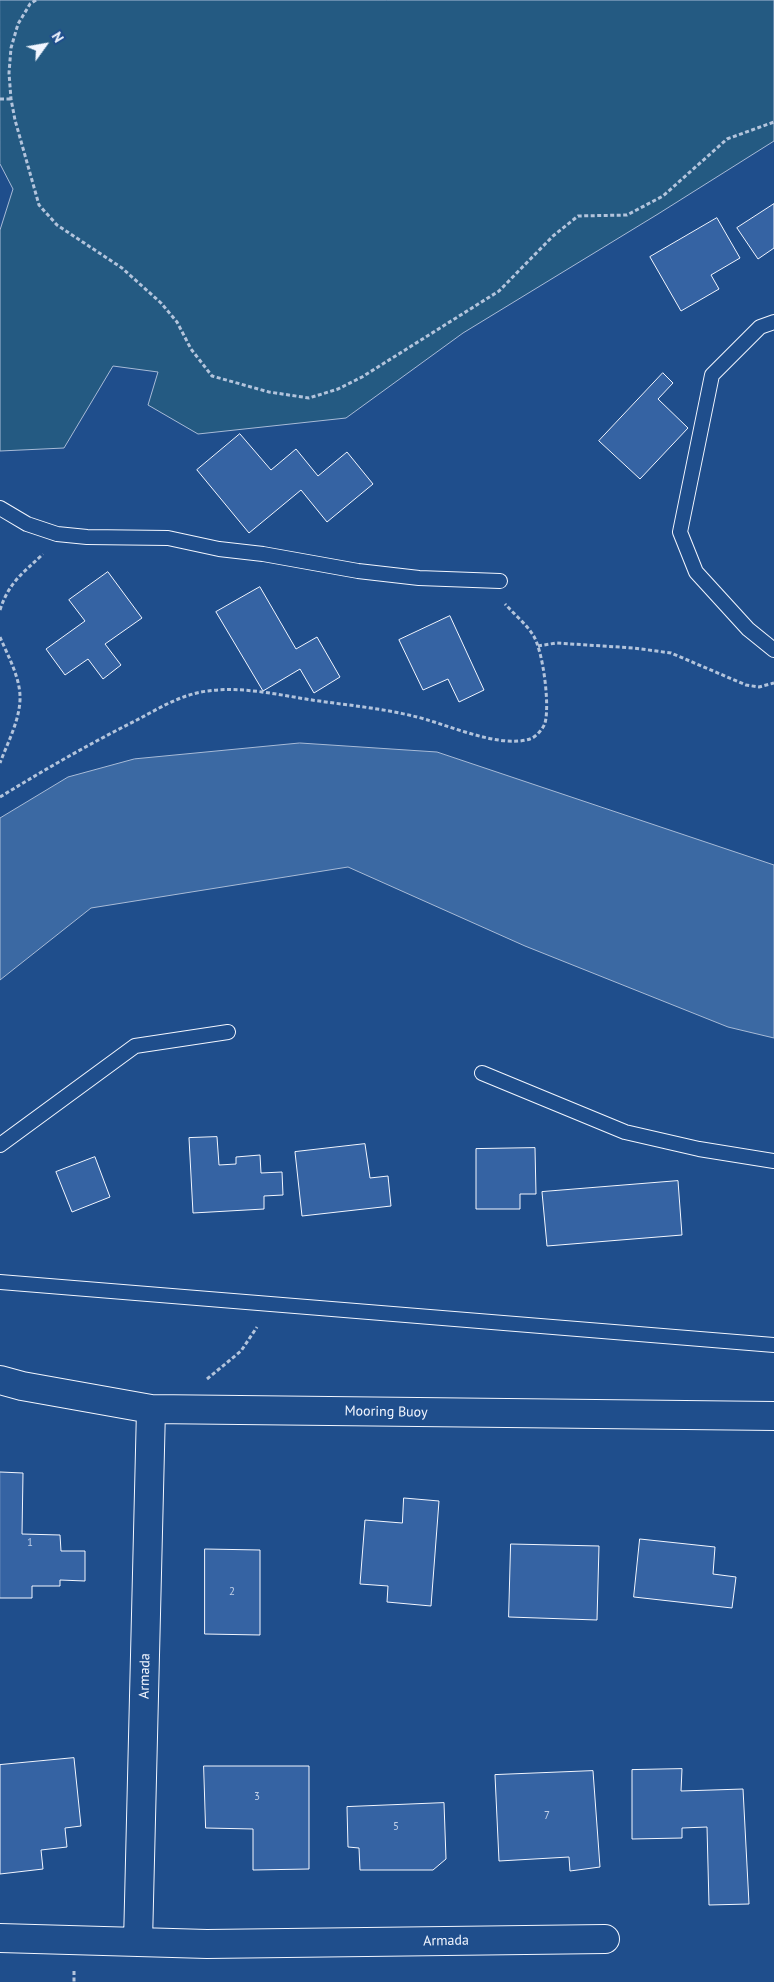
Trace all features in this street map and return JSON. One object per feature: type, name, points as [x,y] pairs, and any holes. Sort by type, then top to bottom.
[{"type":"street","name":"Mooring Buoy","points":[[0,1380],[22,1386],[151,1409],[774,1416]]},
{"type":"street","name":"Armada","points":[[138,1942],[151,1409]]},
{"type":"street","name":"Armada","points":[[0,1938],[217,1944],[605,1939]]},
{"type":"lane","points":[[774,322],[760,327],[712,375],[680,532],[696,572],[748,629],[774,650]]},
{"type":"lane","points":[[0,508],[27,524],[57,534],[87,537],[168,538],[219,549],[263,554],[358,571],[420,578],[500,581]]},
{"type":"lane","points":[[0,1145],[135,1046],[228,1032]]},
{"type":"lane","points":[[482,1072],[625,1132],[699,1148],[774,1161]]},
{"type":"lane","points":[[0,1282],[774,1345]]},
{"type":"path","points":[[36,0],[30,4],[18,24],[11,48],[9,73],[11,99],[38,205],[57,224],[122,268],[161,303],[177,322],[191,349],[212,376],[269,392],[309,398],[338,389],[362,377],[499,291],[553,236],[578,216],[627,215],[663,196],[727,139],[774,122]]},
{"type":"path","points":[[0,99],[11,99]]},
{"type":"path","points":[[0,610],[8,590],[19,575],[43,555],[52,545],[57,534]]},
{"type":"path","points":[[0,797],[98,739],[183,696],[208,690],[242,690],[388,710],[419,717],[482,736],[508,741],[531,739],[545,726],[546,716],[547,699],[542,657],[538,646],[533,635],[495,595],[467,579]]},
{"type":"path","points":[[0,637],[18,682],[20,700],[18,714],[0,764]]},
{"type":"path","points":[[538,646],[556,643],[634,648],[671,653],[746,685],[759,687],[774,683]]},
{"type":"path","points":[[204,1383],[242,1352],[255,1332],[268,1304]]},
{"type":"shaded area","points":[[0,0],[774,0],[774,141],[463,333],[346,418],[198,434],[148,405],[158,372],[113,366],[64,448],[0,451],[0,230],[13,189],[0,164]]},
{"type":"shaded area","points":[[300,743],[437,752],[774,865],[774,1038],[728,1027],[525,946],[348,867],[91,908],[0,980],[0,818],[68,777],[134,759]]},
{"type":"building","points":[[774,204],[774,248],[758,259],[737,228]]},
{"type":"building","points":[[717,218],[740,258],[711,275],[719,289],[681,311],[650,257]]},
{"type":"building","points":[[663,373],[673,383],[658,399],[688,428],[640,479],[599,441]]},
{"type":"building","points":[[240,434],[271,470],[296,449],[318,476],[347,452],[373,484],[327,522],[301,490],[249,533],[197,470]]},
{"type":"building","points":[[108,572],[142,618],[105,644],[121,665],[103,679],[88,659],[65,675],[46,649],[85,621],[69,600]]},
{"type":"building","points":[[260,587],[296,649],[317,637],[340,677],[314,693],[300,669],[263,691],[216,612]]},
{"type":"building","points":[[450,616],[484,690],[459,702],[448,679],[423,690],[399,640]]},
{"type":"building","points":[[217,1137],[219,1165],[236,1164],[236,1157],[260,1155],[261,1173],[282,1172],[283,1195],[264,1196],[264,1209],[193,1213],[189,1138]]},
{"type":"building","points":[[365,1144],[370,1178],[388,1176],[391,1206],[302,1216],[295,1152]]},
{"type":"building","points":[[535,1148],[536,1194],[520,1194],[520,1209],[476,1209],[476,1149]]},
{"type":"building","points":[[95,1157],[110,1197],[72,1212],[56,1172]]},
{"type":"building","points":[[678,1181],[682,1235],[547,1246],[542,1192]]},
{"type":"building","points":[[0,1472],[23,1473],[22,1534],[60,1535],[61,1551],[85,1551],[85,1581],[60,1580],[60,1586],[32,1586],[32,1598],[0,1598]]},
{"type":"building","points":[[404,1498],[439,1501],[431,1606],[387,1602],[388,1586],[360,1584],[365,1520],[402,1523]]},
{"type":"building","points":[[640,1539],[715,1547],[713,1574],[736,1577],[732,1608],[634,1597]]},
{"type":"building","points":[[511,1544],[599,1546],[597,1620],[509,1617]]},
{"type":"building","points":[[205,1549],[260,1550],[260,1635],[205,1634]]},
{"type":"building","points":[[74,1758],[81,1826],[65,1828],[67,1847],[41,1850],[43,1869],[0,1874],[0,1765]]},
{"type":"building","points":[[204,1766],[309,1766],[309,1869],[253,1870],[253,1829],[206,1828]]},
{"type":"building","points":[[682,1769],[681,1791],[743,1789],[749,1904],[709,1905],[707,1827],[682,1828],[682,1838],[632,1839],[632,1770]]},
{"type":"building","points":[[593,1771],[600,1867],[570,1871],[569,1857],[499,1861],[495,1775]]},
{"type":"building","points":[[444,1803],[446,1859],[433,1870],[360,1870],[359,1848],[348,1847],[347,1807]]}]
